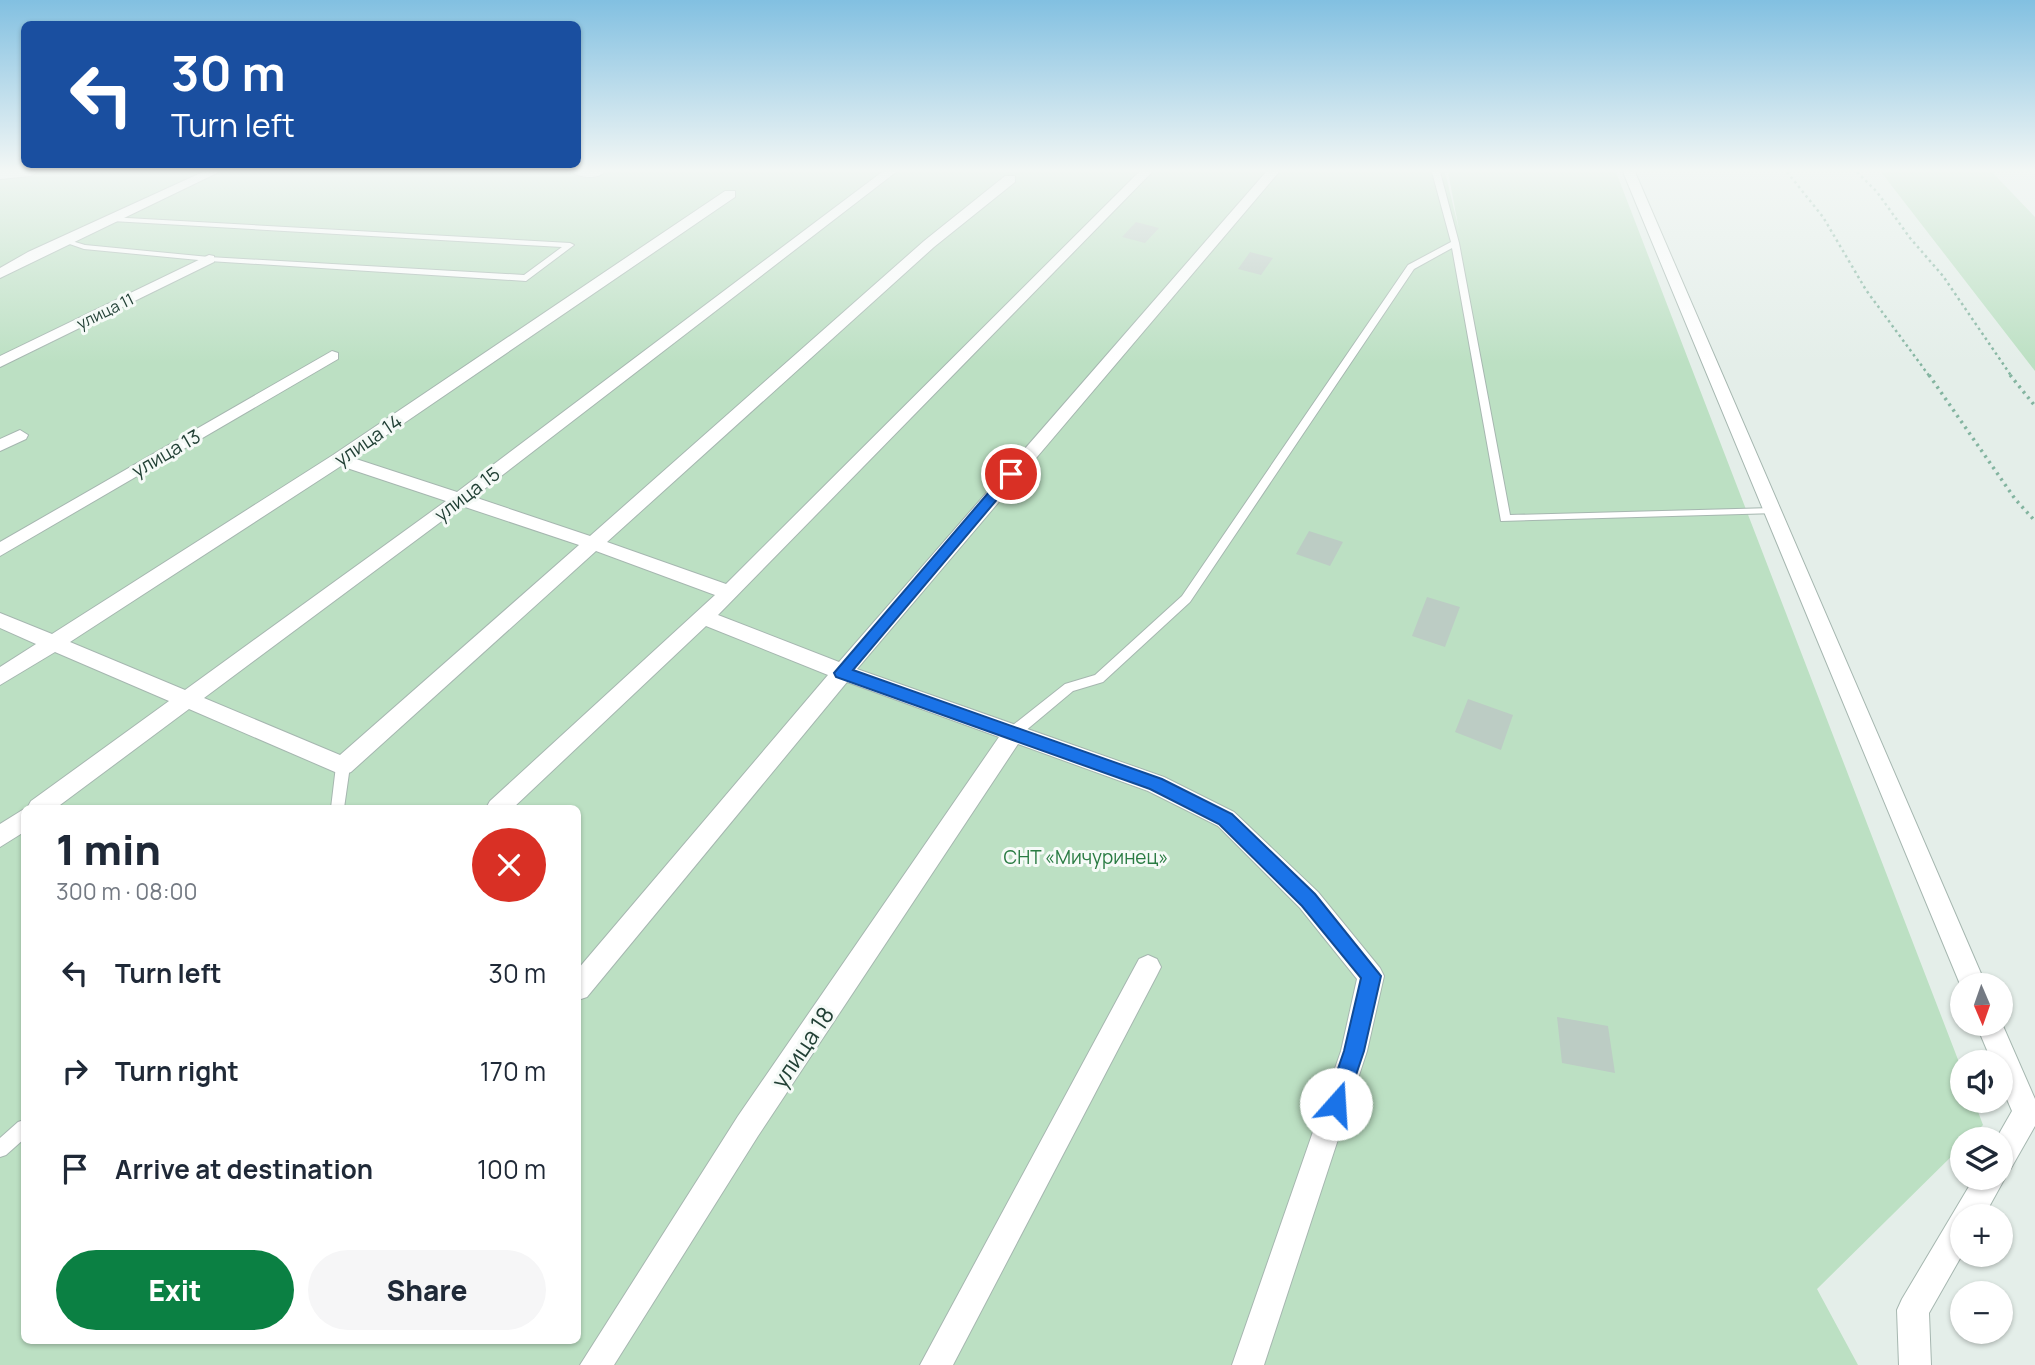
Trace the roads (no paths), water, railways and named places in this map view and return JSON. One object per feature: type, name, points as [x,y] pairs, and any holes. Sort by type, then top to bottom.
[{"type":"street","points":[[0,274],[76,236]]},
{"type":"street","name":"улица 14","points":[[0,677],[340,459],[669,236]]},
{"type":"street","name":"улица 15","points":[[43,805],[460,499],[806,236]]},
{"type":"street","points":[[0,620],[343,766],[939,236]]},
{"type":"street","points":[[501,805],[729,593],[1083,236]]},
{"type":"street","points":[[581,984],[842,673],[1218,236]]},
{"type":"street","points":[[1656,236],[1968,973]]},
{"type":"street","name":"улица 11","points":[[0,362],[209,259]]},
{"type":"street","name":"улица 13","points":[[0,550],[332,356]]},
{"type":"street","points":[[0,446],[20,435]]},
{"type":"street","points":[[340,459],[592,543],[729,593]]},
{"type":"street","points":[[704,617],[842,673],[1156,784],[1226,819],[1308,900],[1371,976],[1354,1051],[1248,1365]]},
{"type":"street","name":"улица 18","points":[[596,1365],[748,1126],[1013,733]]},
{"type":"street","points":[[0,837],[21,821]]},
{"type":"street","points":[[936,1365],[1149,967]]},
{"type":"street","points":[[1994,1036],[2027,1114],[2013,1138]]},
{"type":"street","points":[[1915,1365],[1913,1310],[1950,1247]]},
{"type":"lane","points":[[65,241],[84,247],[209,259],[526,278],[569,245],[406,236]]},
{"type":"lane","points":[[1453,236],[1505,519],[1773,511]]},
{"type":"lane","points":[[1013,733],[1069,687],[1099,679],[1186,599],[1411,267],[1455,243]]},
{"type":"lane","points":[[337,805],[343,766]]},
{"type":"lane","points":[[0,1148],[21,1130]]},
{"type":"park label","name":"СНТ «Мичуринец»","points":[[1086,857]]}]
